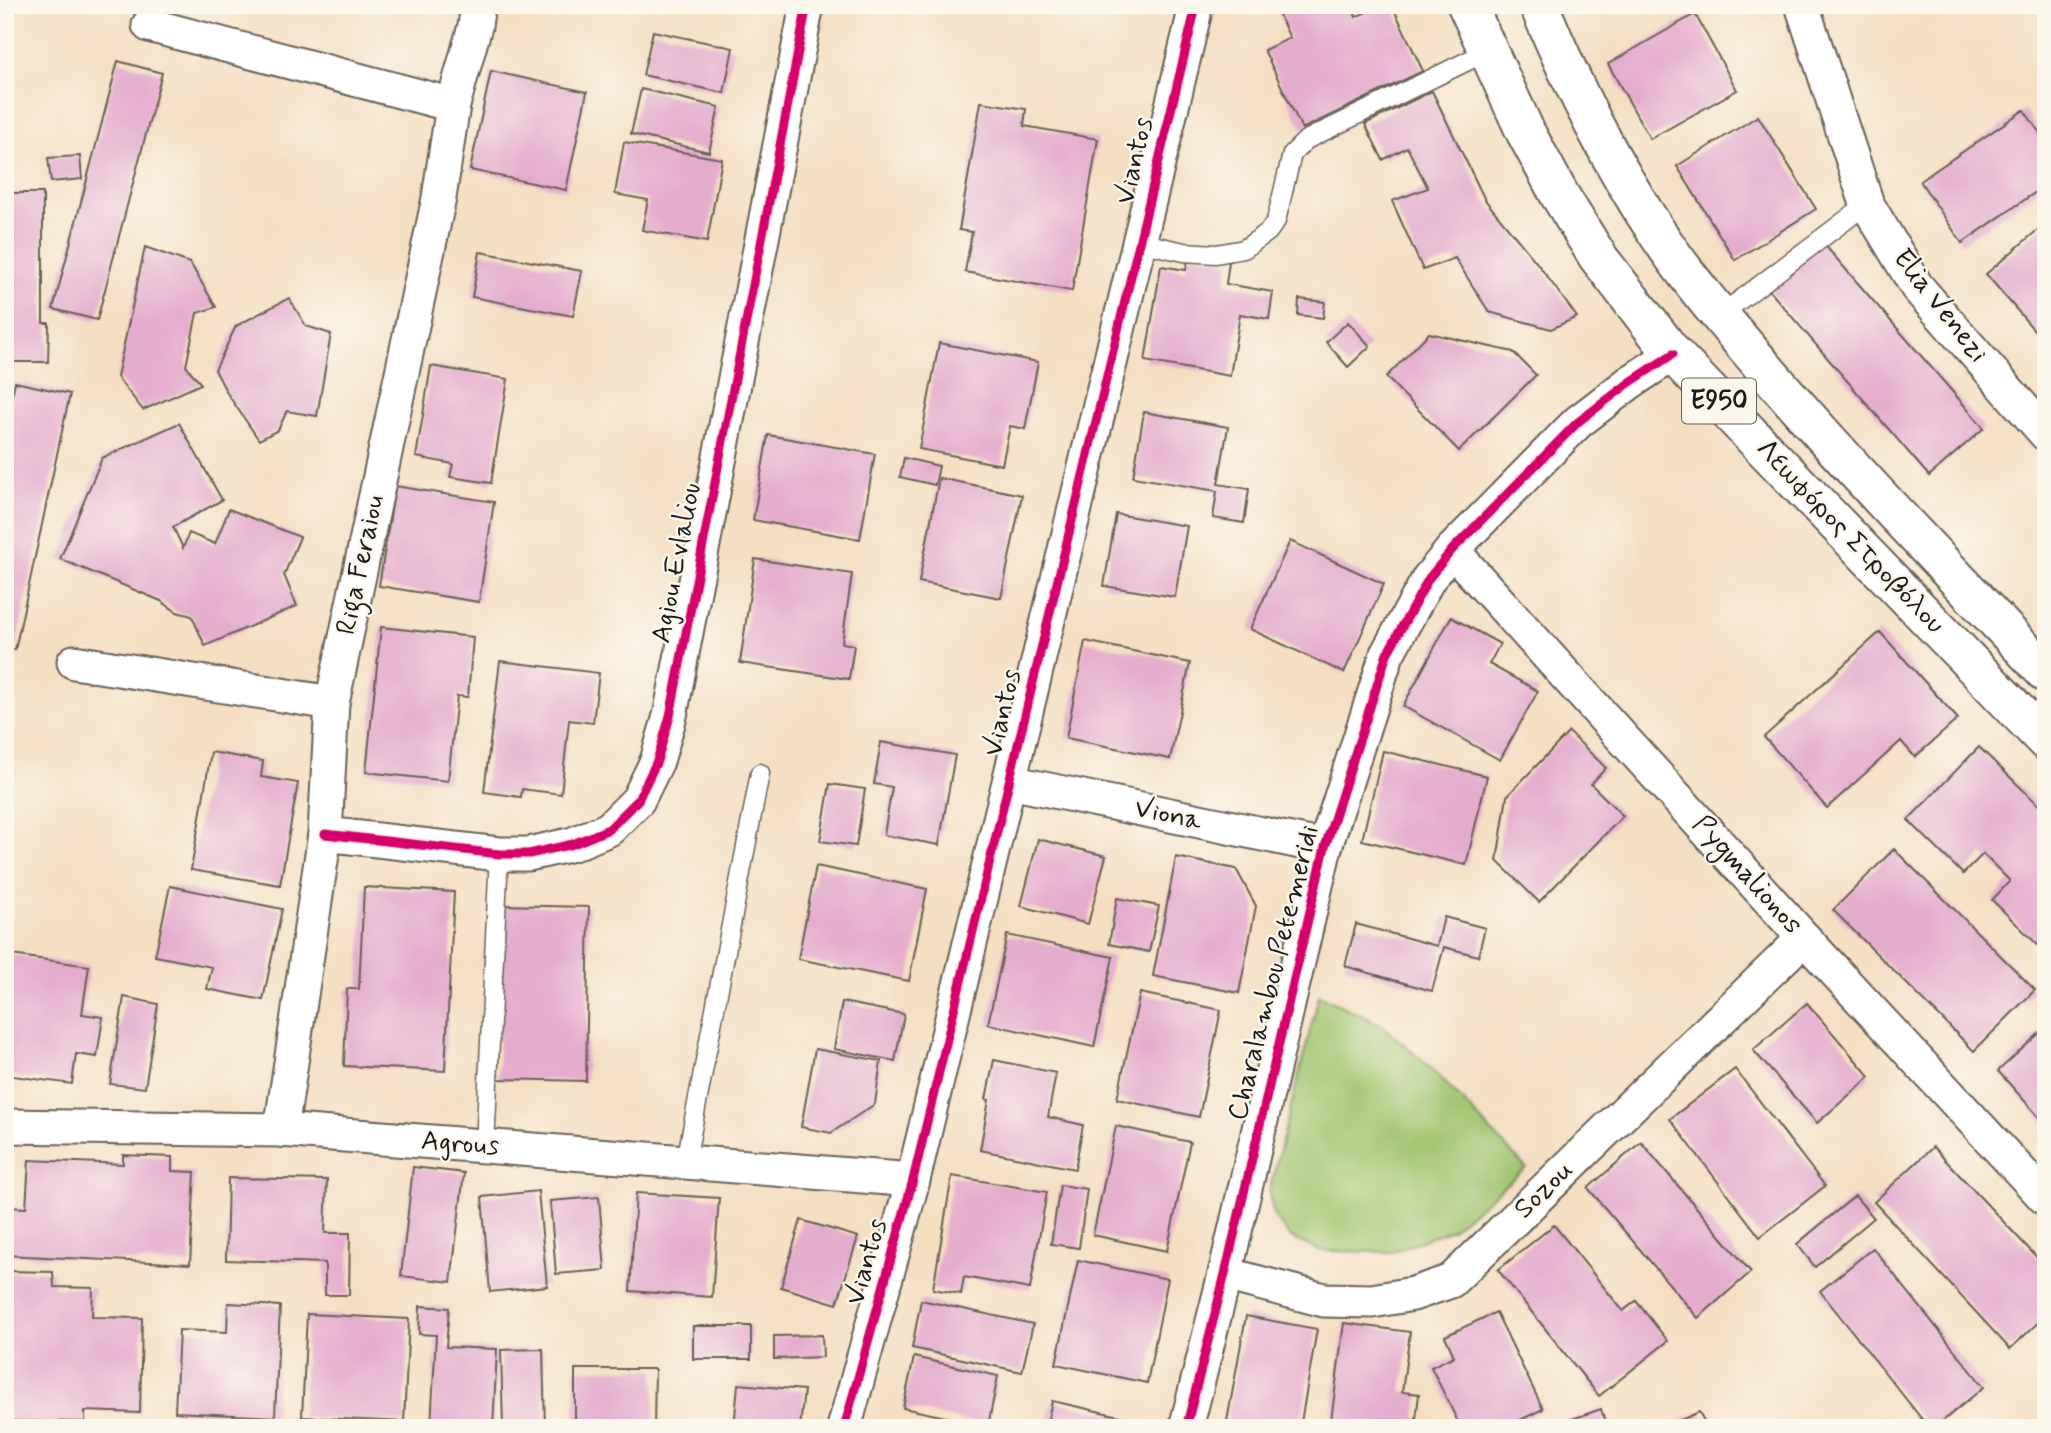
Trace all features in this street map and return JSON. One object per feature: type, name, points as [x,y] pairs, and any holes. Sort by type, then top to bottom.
[{"type":"main road","name":"Λεωφόρος Στροβόλου","points":[[1467,5],[1526,133],[1559,194],[1598,257],[1673,354],[2046,741]]},
{"type":"main road","name":"Λεωφόρος Στροβόλου","points":[[1539,5],[1601,140],[1656,232],[1706,300],[1803,414],[2046,673]]},
{"type":"street","name":"Riga Feraiou","points":[[281,1130],[325,834],[332,703],[439,198],[453,105],[475,26],[478,5]]},
{"type":"street","name":"Agiou Evlaliou","points":[[325,834],[499,854],[529,854],[573,844],[609,829],[638,800],[657,761],[670,716],[807,5]]},
{"type":"street","name":"Viantos","points":[[844,1428],[913,1180],[1194,15],[1193,5]]},
{"type":"street","name":"Elia Venezi","points":[[1802,5],[1867,204],[1917,287],[2046,434]]},
{"type":"street","points":[[149,25],[453,105]]},
{"type":"street","name":"Charalambou Petemeridi","points":[[1186,1428],[1325,847],[1387,654],[1429,578],[1452,550],[1578,422],[1673,354]]},
{"type":"street","name":"Pygmalionos","points":[[1452,550],[1804,938],[2046,1199]]},
{"type":"street","points":[[75,662],[332,703]]},
{"type":"street","name":"Viona","points":[[1010,782],[1325,847]]},
{"type":"street","name":"Sozou","points":[[1225,1274],[1324,1300],[1372,1301],[1413,1294],[1451,1280],[1804,938]]},
{"type":"street","name":"Agrous","points":[[5,1126],[281,1130],[913,1180]]},
{"type":"lane","points":[[1139,242],[1184,252],[1216,254],[1244,249],[1268,232],[1276,221],[1292,154],[1306,140],[1488,51]]},
{"type":"lane","points":[[1719,316],[1867,204]]},
{"type":"lane","points":[[686,1161],[760,773]]},
{"type":"lane","points":[[485,1146],[499,854]]},
{"type":"green space","points":[[1319,995],[1382,1025],[1433,1070],[1526,1168],[1452,1229],[1392,1252],[1320,1251],[1291,1238],[1274,1216],[1269,1193]]},
{"type":"building","points":[[1299,5],[1351,5],[1356,17],[1381,5],[1392,5],[1423,71],[1302,129],[1264,50],[1290,38],[1279,15]]},
{"type":"building","points":[[1695,14],[1737,90],[1650,139],[1608,64]]},
{"type":"building","points":[[653,31],[733,48],[724,93],[643,75]]},
{"type":"building","points":[[118,61],[162,73],[97,320],[53,309]]},
{"type":"building","points":[[491,71],[587,92],[566,190],[470,170]]},
{"type":"building","points":[[641,89],[719,107],[709,152],[631,134]]},
{"type":"building","points":[[1432,91],[1485,200],[1577,317],[1551,329],[1489,312],[1455,258],[1423,270],[1392,201],[1428,188],[1407,147],[1383,160],[1365,124]]},
{"type":"building","points":[[981,102],[1026,109],[1024,126],[1098,139],[1072,291],[965,272],[972,232],[959,230]]},
{"type":"building","points":[[2024,110],[2046,142],[2046,185],[1962,243],[1920,181]]},
{"type":"building","points":[[1758,116],[1816,209],[1735,260],[1677,166]]},
{"type":"building","points":[[624,142],[722,159],[707,242],[642,230],[648,200],[615,194]]},
{"type":"building","points":[[80,156],[82,179],[51,182],[48,158]]},
{"type":"building","points":[[5,193],[43,193],[43,323],[49,323],[48,362],[5,362]]},
{"type":"building","points":[[2041,227],[2046,232],[2046,332],[2040,337],[1986,274]]},
{"type":"building","points":[[1822,242],[1984,428],[1929,476],[1768,289]]},
{"type":"building","points":[[145,247],[190,263],[216,307],[197,313],[186,366],[201,384],[143,410],[117,377]]},
{"type":"building","points":[[480,252],[582,271],[573,316],[472,297]]},
{"type":"building","points":[[1189,254],[1229,261],[1226,284],[1273,292],[1269,319],[1240,314],[1230,376],[1145,361],[1161,266],[1186,270]]},
{"type":"building","points":[[289,298],[306,326],[331,334],[317,416],[287,411],[278,430],[259,440],[215,370],[236,326]]},
{"type":"building","points":[[1299,299],[1325,302],[1323,318],[1298,315]]},
{"type":"building","points":[[1348,322],[1370,346],[1348,367],[1326,342]]},
{"type":"building","points":[[1429,333],[1513,352],[1536,375],[1459,451],[1386,377]]},
{"type":"building","points":[[939,343],[1038,362],[1025,429],[1010,426],[1002,465],[919,449]]},
{"type":"building","points":[[431,366],[508,379],[491,483],[450,477],[453,464],[416,457]]},
{"type":"building","points":[[15,382],[70,394],[15,650],[5,648],[5,426]]},
{"type":"building","points":[[1144,412],[1228,427],[1218,484],[1249,489],[1244,523],[1213,518],[1217,491],[1133,477]]},
{"type":"building","points":[[179,423],[222,500],[173,527],[183,548],[189,533],[215,544],[229,509],[300,537],[284,575],[297,606],[205,646],[192,616],[177,612],[161,601],[60,559],[102,458]]},
{"type":"building","points":[[768,435],[875,454],[860,539],[753,520]]},
{"type":"building","points":[[904,458],[939,466],[935,485],[900,477]]},
{"type":"building","points":[[939,478],[1022,495],[1001,598],[919,582]]},
{"type":"building","points":[[395,486],[494,502],[479,602],[379,586]]},
{"type":"building","points":[[1116,514],[1187,526],[1175,597],[1104,586]]},
{"type":"building","points":[[1290,541],[1384,584],[1344,673],[1250,629]]},
{"type":"building","points":[[755,559],[852,574],[842,643],[854,645],[849,679],[740,663]]},
{"type":"building","points":[[1451,617],[1500,644],[1489,664],[1538,691],[1500,760],[1403,706]]},
{"type":"building","points":[[381,627],[473,637],[468,697],[457,696],[448,781],[366,772]]},
{"type":"building","points":[[1880,632],[1958,719],[1915,757],[1901,741],[1827,808],[1764,737]]},
{"type":"building","points":[[1085,641],[1190,663],[1170,759],[1066,738]]},
{"type":"building","points":[[500,661],[599,673],[593,723],[569,720],[561,794],[522,789],[521,797],[484,792]]},
{"type":"building","points":[[1569,732],[1606,768],[1591,784],[1623,816],[1539,902],[1497,861],[1507,796]]},
{"type":"building","points":[[881,742],[955,755],[939,845],[884,835],[892,787],[874,784]]},
{"type":"building","points":[[1979,747],[2046,812],[2046,953],[1992,900],[2010,881],[1983,854],[1963,874],[1908,820]]},
{"type":"building","points":[[1383,751],[1487,776],[1466,865],[1362,840]]},
{"type":"building","points":[[211,752],[263,761],[261,777],[298,783],[280,885],[191,870]]},
{"type":"building","points":[[830,784],[865,789],[856,846],[820,841]]},
{"type":"building","points":[[1038,839],[1106,856],[1088,924],[1021,906]]},
{"type":"building","points":[[1894,849],[2035,990],[1974,1051],[1833,910]]},
{"type":"building","points":[[1176,857],[1236,869],[1256,906],[1239,993],[1153,976]]},
{"type":"building","points":[[816,866],[927,889],[909,981],[798,959]]},
{"type":"building","points":[[170,886],[282,909],[263,1000],[207,989],[212,967],[155,956]]},
{"type":"building","points":[[364,887],[454,892],[445,1071],[344,1066],[347,989],[359,989]]},
{"type":"building","points":[[1117,898],[1159,906],[1149,952],[1109,944]]},
{"type":"building","points":[[501,905],[589,907],[586,1081],[498,1079]]},
{"type":"building","points":[[1444,917],[1485,928],[1478,956],[1444,947],[1432,991],[1345,966],[1356,924],[1437,946]]},
{"type":"building","points":[[1007,935],[1113,957],[1094,1047],[988,1024]]},
{"type":"building","points":[[5,954],[89,966],[82,1014],[103,1017],[97,1057],[76,1054],[72,1084],[5,1075]]},
{"type":"building","points":[[1140,993],[1221,1010],[1199,1117],[1117,1099]]},
{"type":"building","points":[[124,997],[158,1004],[145,1088],[110,1084]]},
{"type":"building","points":[[842,1002],[904,1014],[895,1061],[834,1049]]},
{"type":"building","points":[[1807,1003],[1870,1077],[1817,1123],[1753,1050]]},
{"type":"building","points":[[2046,1027],[2046,1125],[1998,1071]]},
{"type":"building","points":[[815,1049],[881,1061],[875,1104],[831,1133],[801,1127]]},
{"type":"building","points":[[994,1060],[1056,1073],[1048,1117],[1083,1125],[1075,1169],[980,1150]]},
{"type":"building","points":[[1735,1069],[1825,1186],[1760,1237],[1670,1119]]},
{"type":"building","points":[[1116,1126],[1190,1142],[1167,1251],[1093,1235]]},
{"type":"building","points":[[1641,1142],[1751,1272],[1698,1318],[1588,1188]]},
{"type":"building","points":[[1933,1147],[2046,1267],[2046,1315],[2010,1349],[1874,1202]]},
{"type":"building","points":[[123,1155],[172,1157],[172,1171],[195,1172],[190,1264],[5,1255],[5,1207],[26,1208],[29,1160],[123,1164]]},
{"type":"building","points":[[413,1167],[464,1173],[451,1282],[401,1276]]},
{"type":"building","points":[[952,1176],[1047,1192],[1030,1289],[964,1277],[961,1294],[933,1289]]},
{"type":"building","points":[[228,1178],[327,1180],[325,1233],[350,1233],[349,1295],[325,1295],[325,1263],[226,1260]]},
{"type":"building","points":[[1060,1185],[1087,1189],[1079,1248],[1051,1244]]},
{"type":"building","points":[[538,1191],[547,1286],[490,1292],[482,1197]]},
{"type":"building","points":[[636,1193],[719,1198],[712,1297],[630,1291]]},
{"type":"building","points":[[1855,1196],[1874,1218],[1815,1267],[1797,1244]]},
{"type":"building","points":[[599,1197],[605,1270],[556,1274],[550,1201]]},
{"type":"building","points":[[801,1220],[858,1237],[837,1304],[781,1287]]},
{"type":"building","points":[[1554,1225],[1623,1311],[1636,1301],[1668,1341],[1599,1396],[1498,1270]]},
{"type":"building","points":[[1873,1248],[1984,1387],[1934,1428],[1929,1428],[1820,1291]]},
{"type":"building","points":[[1078,1260],[1168,1279],[1147,1383],[1056,1364]]},
{"type":"building","points":[[5,1271],[53,1272],[54,1287],[93,1288],[92,1317],[142,1318],[140,1413],[85,1411],[85,1422],[5,1421]]},
{"type":"building","points":[[921,1300],[1033,1324],[1022,1372],[912,1348]]},
{"type":"building","points":[[228,1303],[280,1306],[275,1417],[175,1412],[179,1330],[227,1332]]},
{"type":"building","points":[[420,1306],[449,1308],[446,1347],[497,1349],[493,1428],[431,1426],[436,1335],[419,1334]]},
{"type":"building","points":[[1496,1312],[1543,1409],[1504,1428],[1461,1428],[1431,1367],[1454,1356],[1445,1336]]},
{"type":"building","points":[[307,1314],[409,1319],[404,1422],[302,1417]]},
{"type":"building","points":[[1246,1316],[1317,1329],[1300,1428],[1226,1427]]},
{"type":"building","points":[[1344,1323],[1410,1332],[1402,1392],[1419,1394],[1415,1428],[1330,1428]]},
{"type":"building","points":[[693,1326],[751,1326],[751,1359],[693,1359]]},
{"type":"building","points":[[822,1335],[823,1357],[774,1359],[774,1336]]},
{"type":"building","points":[[543,1349],[545,1428],[503,1428],[501,1350]]},
{"type":"building","points":[[914,1357],[998,1376],[988,1426],[903,1408]]},
{"type":"building","points":[[575,1369],[655,1369],[654,1428],[575,1428]]},
{"type":"building","points":[[738,1384],[804,1390],[800,1428],[734,1428]]},
{"type":"building","points":[[1052,1401],[1128,1418],[1126,1428],[1046,1428]]},
{"type":"building","points":[[1601,1409],[1607,1428],[1562,1428],[1561,1423]]},
{"type":"building","points":[[1699,1412],[1708,1428],[1662,1428]]},
{"type":"cycle path","points":[[325,834],[499,854],[529,854],[573,844],[609,829],[638,800],[657,761],[670,716],[807,5]]},
{"type":"cycle path","points":[[844,1428],[913,1180],[1194,15],[1193,5]]},
{"type":"cycle path","points":[[1186,1428],[1325,847],[1387,654],[1429,578],[1452,550],[1578,422],[1673,354]]}]
